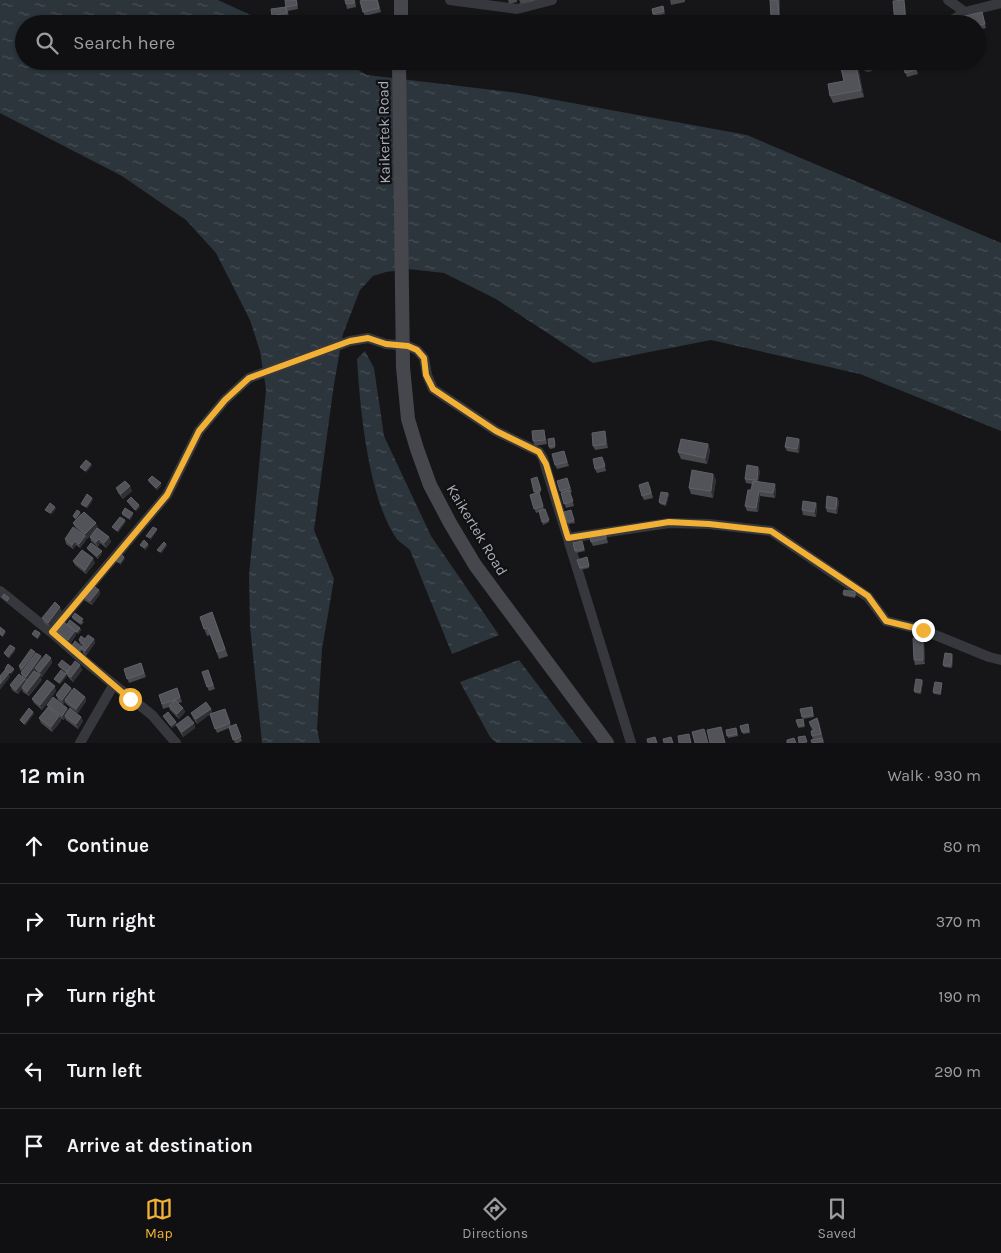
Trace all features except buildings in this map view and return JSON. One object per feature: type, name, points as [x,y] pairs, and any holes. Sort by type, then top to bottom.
[{"type":"main road","points":[[401,0],[401,15]]},
{"type":"main road","name":"Kaikertek Road","points":[[399,70],[403,367],[408,419],[417,449],[430,485],[450,524],[475,565],[607,743]]},
{"type":"street","points":[[450,0],[517,9],[552,0]]},
{"type":"street","points":[[948,0],[964,12]]},
{"type":"street","points":[[960,15],[964,12],[1001,3]]},
{"type":"street","points":[[52,632],[167,495],[199,431],[225,400],[249,378],[350,341],[368,338],[386,344],[408,346],[417,350],[424,358],[426,375],[433,389],[496,431],[539,452],[546,464],[631,743]]},
{"type":"street","points":[[568,538],[669,522],[709,524],[771,531],[868,596],[886,621],[923,630],[989,658],[1001,660]]},
{"type":"street","points":[[0,591],[152,715],[176,743]]},
{"type":"street","points":[[80,743],[114,684]]},
{"type":"water","points":[[0,0],[218,0],[250,15],[15,15],[15,70],[358,70],[367,75],[518,93],[747,135],[1001,243],[1001,431],[860,374],[711,340],[593,363],[496,299],[444,273],[408,269],[373,276],[360,290],[343,334],[334,384],[314,530],[334,579],[322,649],[317,729],[320,743],[262,743],[250,626],[249,576],[266,389],[260,351],[250,320],[216,253],[186,220],[122,176],[0,113]]},
{"type":"water","points":[[365,351],[374,368],[384,436],[431,536],[499,635],[452,654],[410,550],[396,538],[386,520],[372,476],[363,426],[357,359]]},
{"type":"water","points":[[519,660],[582,743],[497,743],[490,737],[460,682]]},
{"type":"route","points":[[130,699],[52,632],[167,495],[199,431],[225,400],[249,378],[350,341],[368,338],[386,344],[408,346],[417,350],[424,358],[426,375],[433,389],[496,431],[539,452],[546,464],[562,524],[568,538],[669,522],[709,524],[771,531],[868,596],[886,621],[923,630]]}]
